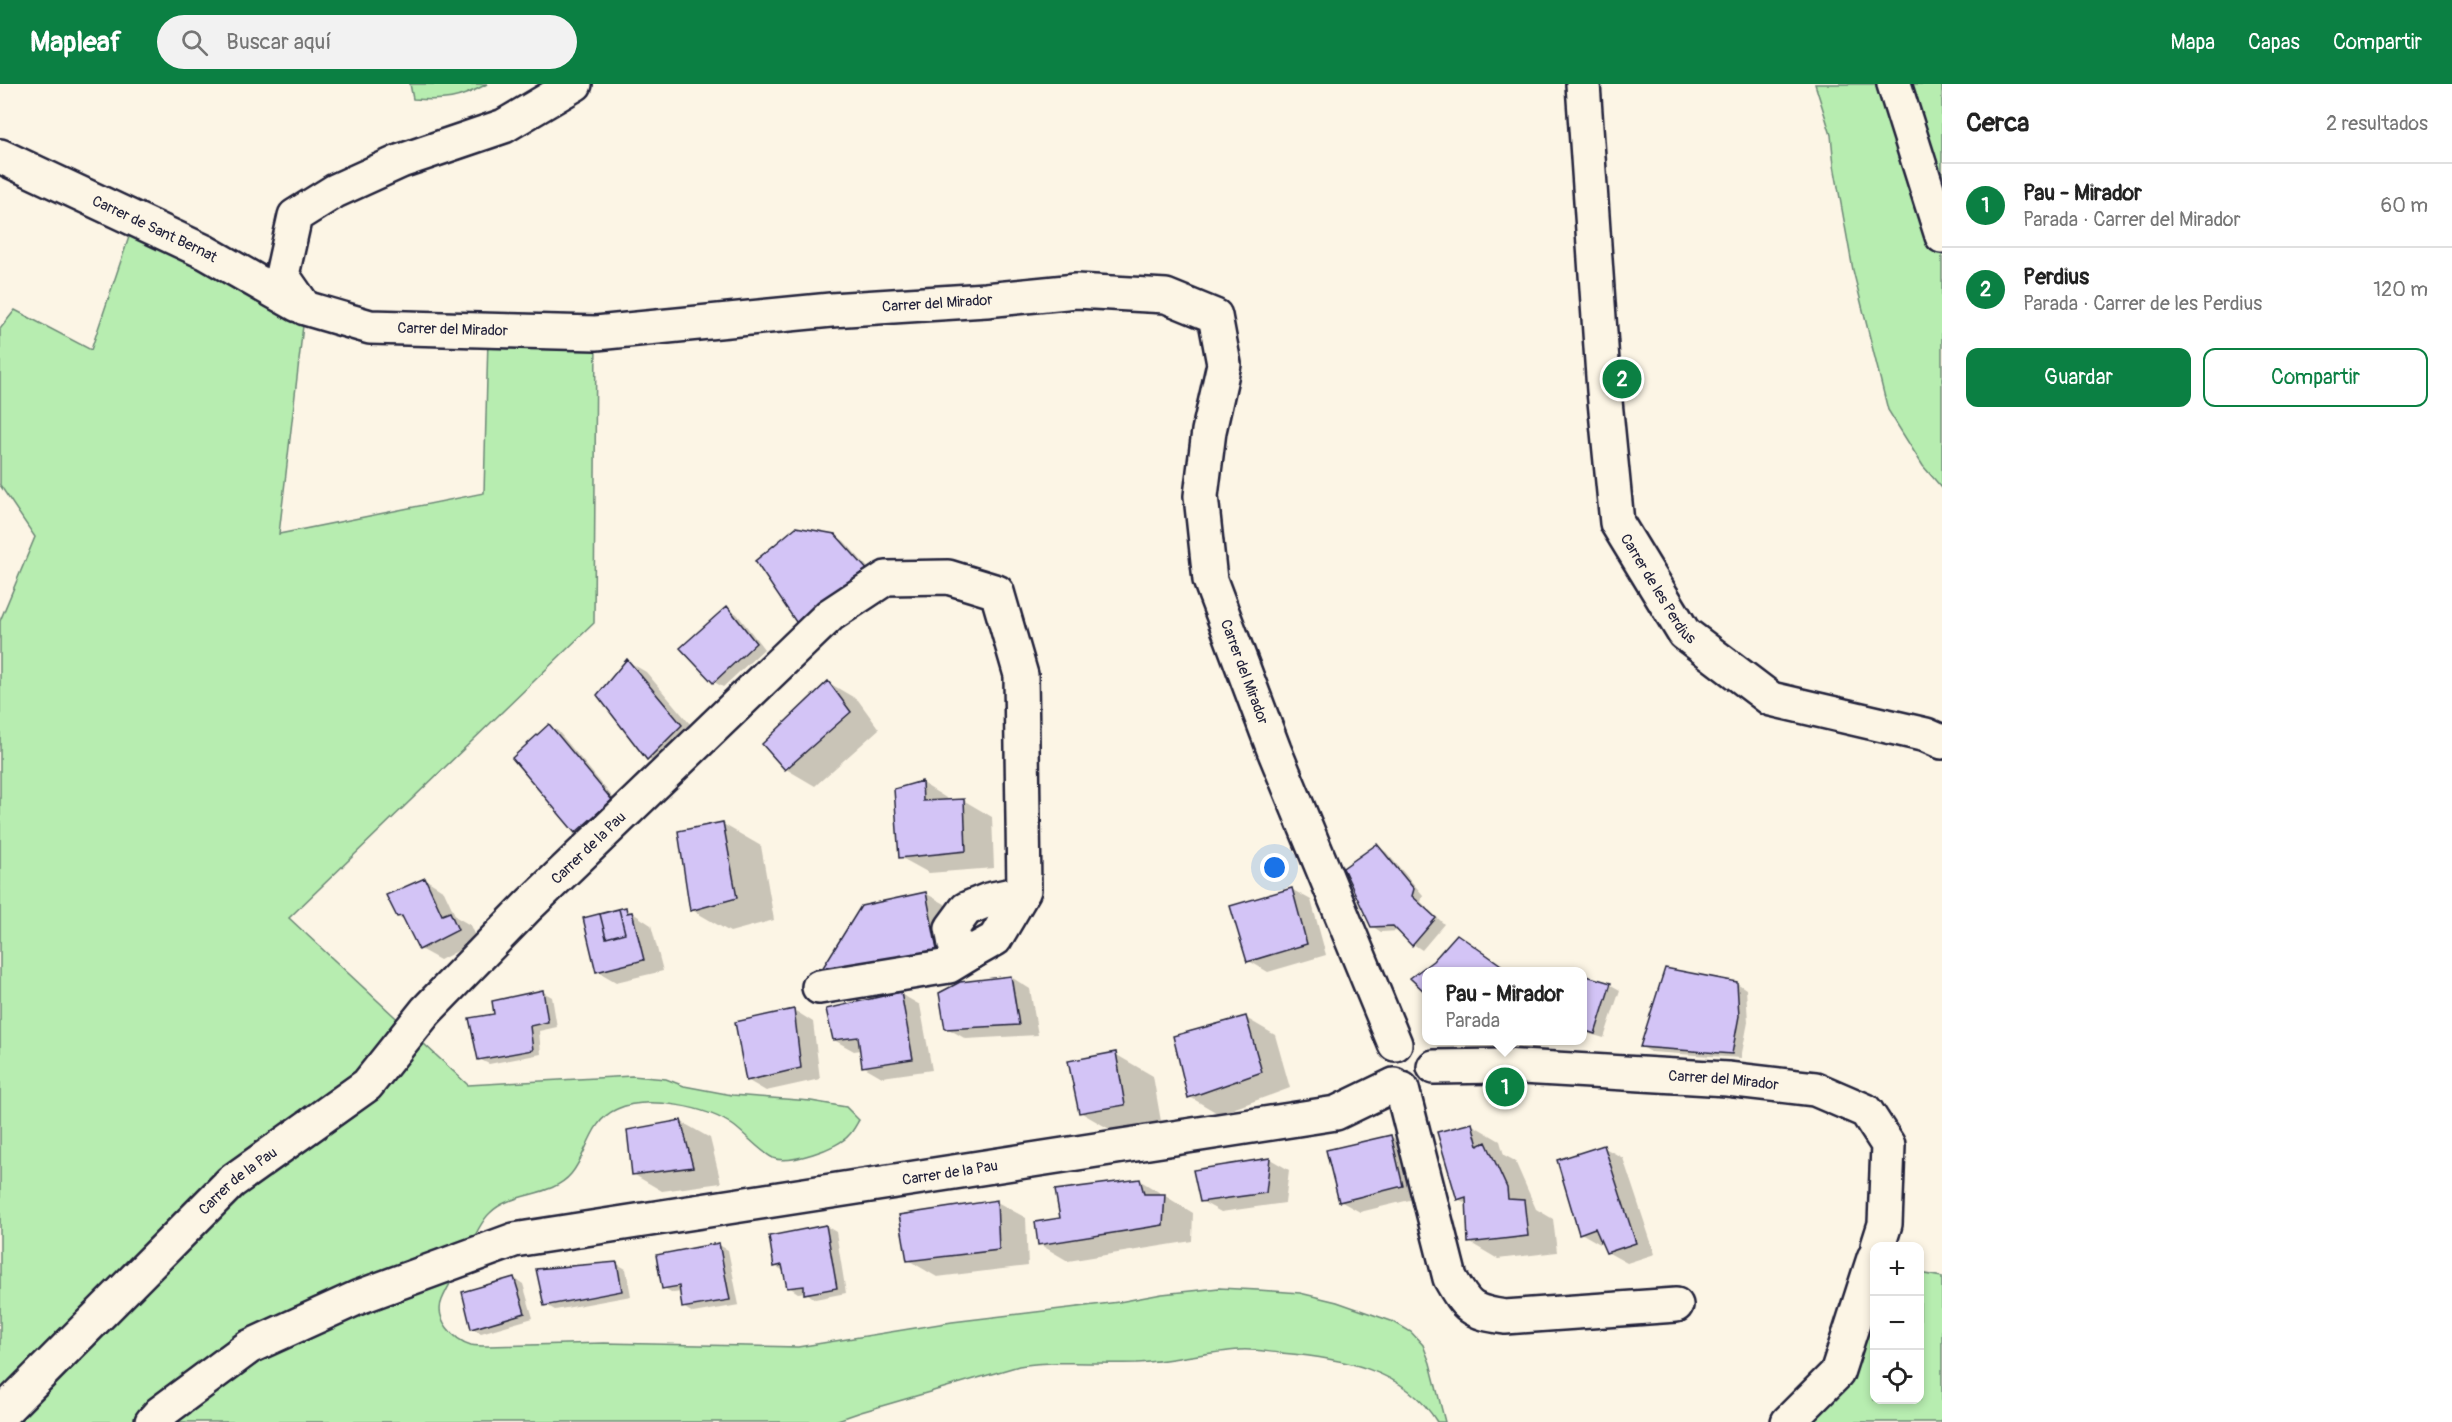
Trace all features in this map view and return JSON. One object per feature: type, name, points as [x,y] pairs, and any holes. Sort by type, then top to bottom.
[{"type":"street","points":[[305,308],[282,275],[295,216],[335,190],[401,161],[504,126],[575,84]]},
{"type":"street","name":"Carrer de les Perdius","points":[[1583,84],[1604,392],[1617,524],[1684,633],[1771,699],[1926,735],[1942,742]]},
{"type":"street","points":[[1894,84],[1942,236]]},
{"type":"street","name":"Carrer de Sant Bernat","points":[[0,156],[204,252],[305,308]]},
{"type":"street","name":"Carrer del Mirador","points":[[305,308],[370,327],[596,333],[831,310],[1076,291],[1166,296],[1215,316],[1224,364],[1209,431],[1201,496],[1210,580],[1274,750],[1395,1044]]},
{"type":"street","name":"Carrer de la Pau","points":[[0,1415],[231,1182],[367,1085],[426,1011],[528,906],[830,615],[886,578],[948,577],[997,592],[1021,675],[1024,890],[995,939],[949,966],[819,987]]},
{"type":"street","points":[[1422,1043],[1407,1040],[1395,1044],[1387,1054],[1384,1063],[1389,1079],[1398,1087],[1410,1090],[1426,1084],[1431,1078],[1434,1067],[1432,1055],[1424,1045]]},
{"type":"street","name":"Carrer del Mirador","points":[[1434,1067],[1503,1066],[1715,1078],[1815,1089],[1866,1111],[1888,1145],[1885,1224],[1879,1242]]},
{"type":"street","points":[[1398,1087],[1450,1278],[1462,1301],[1480,1313],[1505,1317],[1676,1305]]},
{"type":"street","name":"Carrer de la Pau","points":[[152,1422],[160,1413],[249,1347],[359,1297],[514,1240],[1336,1113],[1398,1087]]},
{"type":"street","points":[[1788,1422],[1837,1373],[1870,1273]]},
{"type":"green space","points":[[410,84],[487,84],[459,96],[434,100],[413,99]]},
{"type":"green space","points":[[1815,84],[1942,84],[1942,488],[1923,466],[1888,410],[1853,270],[1834,165],[1831,135]]},
{"type":"green space","points":[[135,219],[305,308],[279,534],[484,493],[488,339],[596,333],[594,623],[289,918],[468,1085],[632,1076],[666,1079],[684,1086],[732,1095],[811,1101],[846,1107],[859,1120],[849,1135],[835,1145],[813,1154],[780,1160],[768,1155],[734,1126],[709,1113],[660,1103],[644,1103],[617,1109],[600,1121],[577,1166],[563,1182],[509,1201],[490,1213],[482,1222],[440,1307],[443,1321],[452,1334],[471,1345],[480,1346],[604,1343],[798,1347],[952,1322],[1119,1302],[1162,1294],[1219,1288],[1300,1293],[1337,1302],[1394,1322],[1411,1332],[1423,1345],[1430,1363],[1445,1422],[1437,1422],[1407,1389],[1368,1369],[1325,1358],[1245,1350],[1137,1363],[1063,1363],[1019,1366],[832,1422],[0,1422],[0,621],[35,537],[0,485],[0,329],[15,310],[91,350]]},
{"type":"green space","points":[[1924,1274],[1942,1277],[1942,1422],[1786,1422],[1839,1369],[1870,1275],[1870,1404],[1924,1404]]},
{"type":"building","points":[[796,527],[835,534],[871,574],[798,625],[755,561]]},
{"type":"building","points":[[727,606],[756,643],[713,683],[680,648]]},
{"type":"building","points":[[627,659],[682,725],[647,760],[597,695]]},
{"type":"building","points":[[828,681],[851,712],[785,770],[762,744]]},
{"type":"building","points":[[549,724],[612,800],[575,833],[512,758]]},
{"type":"building","points":[[922,781],[923,801],[964,799],[966,851],[899,858],[894,789]]},
{"type":"building","points":[[723,822],[737,898],[690,911],[678,831]]},
{"type":"building","points":[[1377,844],[1414,889],[1412,896],[1436,918],[1412,946],[1393,926],[1371,927],[1343,868]]},
{"type":"building","points":[[425,878],[442,915],[450,912],[458,930],[419,950],[402,916],[397,917],[386,895]]},
{"type":"building","points":[[1292,888],[1307,944],[1247,962],[1230,906]]},
{"type":"building","points":[[926,892],[937,950],[822,969],[861,906]]},
{"type":"building","points":[[626,907],[627,913],[632,912],[644,960],[596,972],[583,918]]},
{"type":"building","points":[[619,909],[625,933],[606,938],[600,914]]},
{"type":"building","points":[[1457,934],[1504,967],[1425,967]]},
{"type":"building","points":[[1665,968],[1737,982],[1739,1016],[1732,1054],[1640,1047]]},
{"type":"building","points":[[1422,969],[1422,989],[1410,978]]},
{"type":"building","points":[[1011,976],[1019,1025],[945,1029],[939,993],[960,982]]},
{"type":"building","points":[[1587,976],[1611,983],[1595,1034],[1587,1031]]},
{"type":"building","points":[[543,990],[548,1022],[530,1026],[533,1050],[478,1060],[469,1018],[494,1014],[492,1001]]},
{"type":"building","points":[[901,992],[913,1059],[862,1067],[858,1037],[833,1040],[826,1009]]},
{"type":"building","points":[[794,1009],[801,1068],[746,1081],[735,1022]]},
{"type":"building","points":[[1246,1016],[1262,1072],[1188,1098],[1173,1036]]},
{"type":"building","points":[[1116,1052],[1125,1105],[1079,1113],[1068,1061]]},
{"type":"building","points":[[681,1120],[693,1167],[632,1175],[627,1130]]},
{"type":"building","points":[[1472,1123],[1478,1146],[1486,1142],[1507,1188],[1508,1199],[1524,1200],[1528,1236],[1468,1243],[1466,1197],[1457,1200],[1437,1132]]},
{"type":"building","points":[[1391,1135],[1403,1186],[1339,1202],[1326,1150]]},
{"type":"building","points":[[1604,1145],[1636,1243],[1606,1253],[1595,1228],[1579,1234],[1557,1160]]},
{"type":"building","points":[[1270,1158],[1266,1193],[1200,1202],[1193,1170]]},
{"type":"building","points":[[1140,1179],[1144,1194],[1165,1194],[1163,1225],[1038,1245],[1035,1222],[1060,1218],[1055,1190]]},
{"type":"building","points":[[997,1200],[999,1250],[907,1261],[899,1215]]},
{"type":"building","points":[[826,1225],[837,1288],[804,1294],[804,1286],[787,1288],[782,1265],[774,1267],[769,1236]]},
{"type":"building","points":[[719,1243],[730,1300],[682,1308],[679,1286],[662,1289],[656,1255]]},
{"type":"building","points":[[617,1262],[622,1291],[544,1306],[536,1269]]},
{"type":"building","points":[[514,1277],[525,1313],[471,1329],[462,1292]]},
{"type":"place","name":"Perdius","points":[[1622,379]]},
{"type":"place","name":"Pau - Mirador","points":[[1505,1087]]}]
